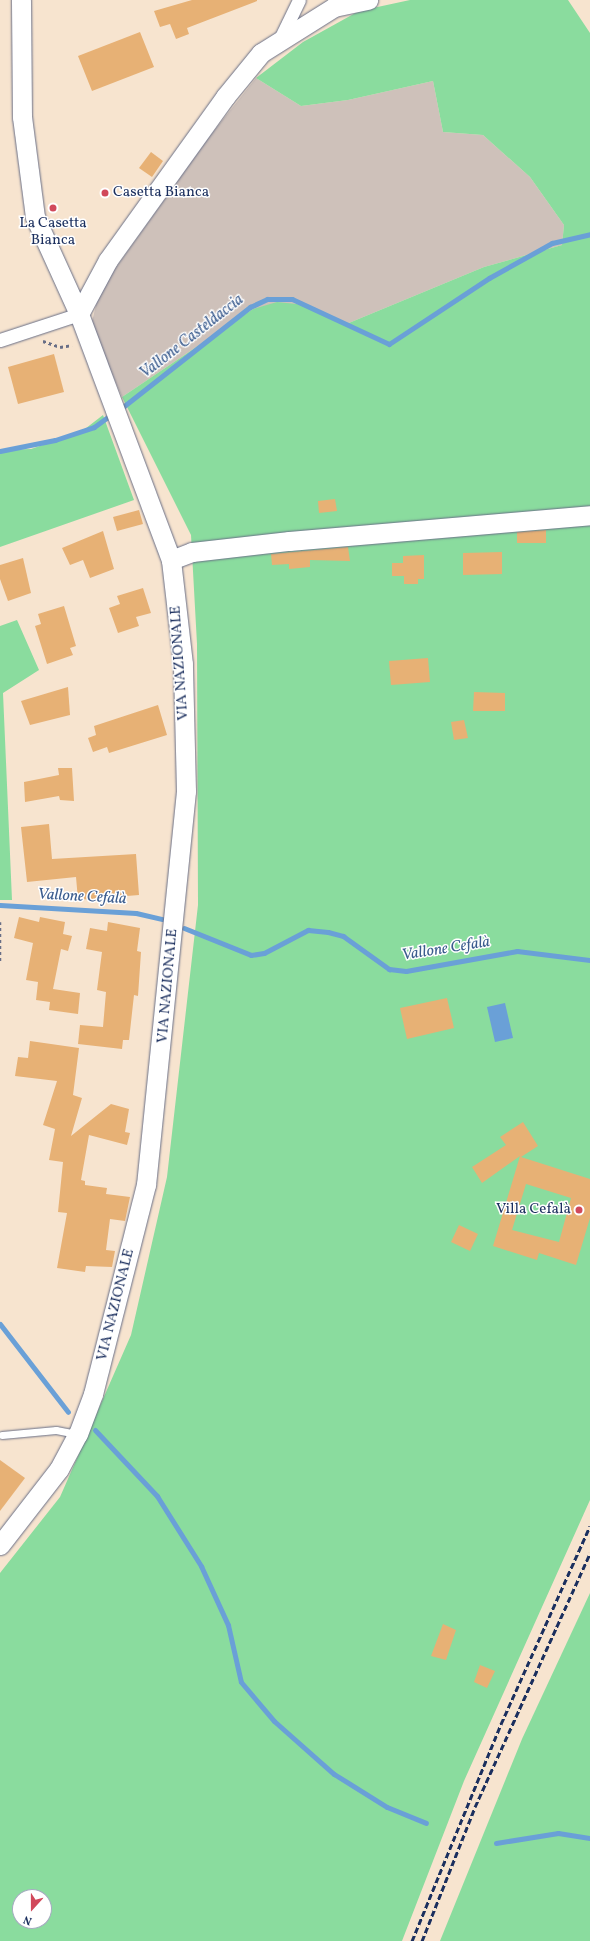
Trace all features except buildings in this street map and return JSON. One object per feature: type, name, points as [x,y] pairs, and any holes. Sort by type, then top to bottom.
[{"type":"main road","name":"VIA NAZIONALE","points":[[0,1545],[59,1469],[78,1434],[93,1394],[146,1185],[156,1112],[186,791],[183,664],[171,560],[123,428],[78,314],[39,232],[34,212],[22,117],[21,0]]},
{"type":"main road","points":[[78,314],[108,260],[224,96],[261,53],[281,37],[334,7],[368,0]]},
{"type":"main road","points":[[171,560],[192,552],[289,541],[590,515]]},
{"type":"street","points":[[281,37],[299,0]]},
{"type":"street","points":[[0,340],[78,314]]},
{"type":"lane","points":[[2,1435],[56,1430],[78,1434]]},
{"type":"path","points":[[35,343],[42,341],[60,347],[88,339]]},
{"type":"path","points":[[0,922],[0,963]]},
{"type":"shaded area","points":[[256,78],[301,106],[348,100],[433,81],[443,132],[483,135],[530,177],[564,225],[562,245],[484,267],[344,325],[305,305],[253,309],[122,397],[91,325],[100,290],[209,137]]},
{"type":"green space","points":[[410,0],[568,0],[590,33],[590,1500],[464,1781],[402,1941],[0,1941],[0,1573],[60,1497],[131,1335],[167,1177],[198,905],[197,644],[191,535],[122,397],[253,309],[277,302],[306,305],[344,325],[484,267],[562,245],[564,225],[530,177],[483,135],[443,132],[433,81],[348,100],[301,106],[256,78],[303,42],[359,11]]},
{"type":"green space","points":[[103,415],[134,500],[0,547],[0,450],[31,449],[81,432]]},
{"type":"green space","points":[[17,620],[39,670],[3,693],[12,900],[0,900],[0,626]]},
{"type":"green space","points":[[590,1593],[590,1941],[440,1941],[522,1739]]},
{"type":"water","points":[[505,1003],[513,1038],[495,1042],[487,1007]]},
{"type":"waterway","name":"Vallone Casteldaccia","points":[[119,410],[250,307],[267,299],[292,299],[389,344],[489,278],[552,243],[590,234]]},
{"type":"waterway","name":"Vallone Casteldaccia","points":[[0,451],[55,440],[94,427],[112,414]]},
{"type":"waterway","name":"Vallone Cefalà","points":[[0,905],[136,913],[162,919]]},
{"type":"waterway","name":"Vallone Cefalà","points":[[184,928],[251,955],[264,953],[308,930],[328,932],[343,936],[389,969],[406,971],[517,951],[590,960]]},
{"type":"waterway","points":[[0,1324],[68,1412]]},
{"type":"waterway","points":[[95,1430],[157,1496],[201,1566],[228,1625],[241,1682],[274,1721],[334,1774],[387,1807],[426,1823]]},
{"type":"waterway","points":[[496,1843],[558,1833],[590,1838]]},
{"type":"railway","points":[[412,1941],[501,1724],[590,1526]]},
{"type":"railway","points":[[422,1941],[475,1807],[590,1553]]},
{"type":"place","name":"Casetta Bianca","points":[[105,193]]},
{"type":"place","name":"La Casetta Bianca","points":[[53,208]]},
{"type":"place","name":"Villa Cefalà","points":[[579,1210]]}]
